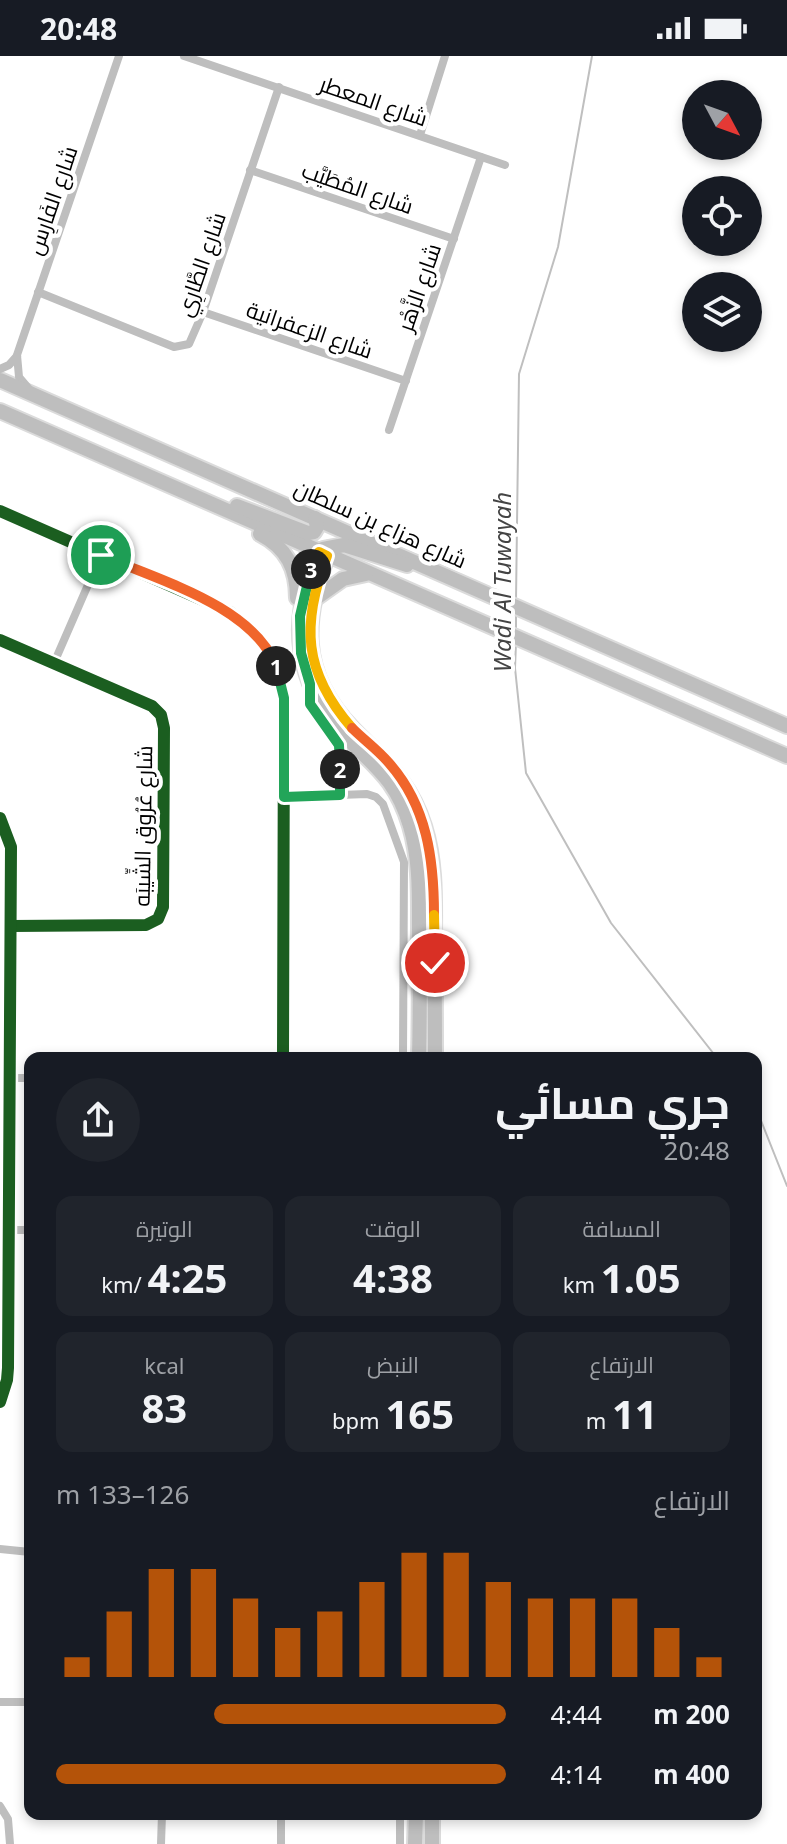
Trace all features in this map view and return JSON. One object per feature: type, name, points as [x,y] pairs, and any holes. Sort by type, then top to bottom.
[{"type":"main road","name":"شارع هزاع بن سلطان","points":[[0,380],[787,726]]},
{"type":"main road","points":[[0,411],[201,501],[326,551],[370,574],[787,756]]},
{"type":"main road","points":[[201,501],[228,503],[308,533],[317,527],[319,520]]},
{"type":"main road","points":[[201,501],[214,513],[268,539],[287,556],[296,576],[296,621],[310,684],[327,716],[381,769],[403,806],[413,836],[418,867],[419,1052]]},
{"type":"main road","points":[[319,520],[331,534],[312,601],[311,647],[323,688],[344,718],[382,755],[403,781],[415,801],[424,827],[434,879],[435,1052]]},
{"type":"main road","points":[[300,642],[304,588],[326,551],[348,545],[397,564],[420,563]]},
{"type":"main road","points":[[312,601],[350,576],[370,574]]},
{"type":"main road","points":[[419,946],[427,948],[429,954],[430,1006],[435,1034]]},
{"type":"main road","points":[[415,1844],[416,1820]]},
{"type":"main road","points":[[432,1820],[432,1844]]},
{"type":"street","name":"شارع الفَارِس","points":[[17,355],[119,56]]},
{"type":"street","name":"شارع المعطر","points":[[184,56],[505,165]]},
{"type":"street","points":[[420,135],[445,56]]},
{"type":"street","name":"شارع الطَّارِي","points":[[38,292],[174,347],[184,346],[193,340],[279,87]]},
{"type":"street","name":"شارع الزَّهْر","points":[[389,430],[481,157]]},
{"type":"street","name":"شارع المُطَيَّب","points":[[250,170],[454,239]]},
{"type":"street","name":"شارع الزعفرانية","points":[[203,312],[406,381]]},
{"type":"street","points":[[0,369],[9,365],[17,355]]},
{"type":"street","points":[[17,355],[17,370],[22,383],[47,401]]},
{"type":"street","points":[[0,511],[230,612],[255,632],[265,645],[277,670],[284,698],[283,1052]]},
{"type":"street","points":[[54,663],[101,555]]},
{"type":"street","name":"شارع عُرُوق الشِّيبَه","points":[[0,640],[152,706],[161,715],[164,728],[163,907],[158,919],[146,925],[11,926]]},
{"type":"street","points":[[310,684],[310,704],[340,750],[340,795]]},
{"type":"street","points":[[284,797],[370,794],[379,799],[404,862],[403,1052]]},
{"type":"street","points":[[0,818],[11,847],[9,1230],[4,1295],[7,1380],[0,1402]]},
{"type":"street","points":[[0,971],[10,971]]},
{"type":"street","points":[[404,1040],[419,1036]]},
{"type":"street","points":[[10,1078],[24,1078]]},
{"type":"street","points":[[9,1230],[24,1230]]},
{"type":"street","points":[[0,1549],[24,1551]]},
{"type":"street","points":[[0,1702],[24,1702]]},
{"type":"street","points":[[0,1806],[8,1819],[10,1844]]},
{"type":"street","points":[[161,1844],[162,1820]]},
{"type":"street","points":[[281,1820],[281,1844]]},
{"type":"street","points":[[400,1820],[400,1843]]},
{"type":"waterway","name":"Wadi Al Tuwayah","points":[[516,600],[519,374],[558,247],[592,56]]},
{"type":"waterway","name":"Wadi Al Tuwayah","points":[[516,615],[516,628]]},
{"type":"waterway","name":"Wadi Al Tuwayah","points":[[516,643],[515,668],[526,773],[611,923],[712,1052]]},
{"type":"waterway","name":"Wadi Al Tuwayah","points":[[762,1123],[787,1186]]},
{"type":"cycle path","points":[[0,511],[230,612],[259,639],[272,660],[284,698],[283,1052]]},
{"type":"cycle path","points":[[0,640],[152,706],[161,715],[164,728],[163,907],[158,919],[146,925],[11,926]]},
{"type":"cycle path","points":[[0,818],[11,847],[8,1368],[0,1402]]},
{"type":"route","points":[[101,555],[230,612],[255,632],[265,645],[277,670],[284,698],[284,797],[340,795],[340,750],[310,704],[310,684],[300,642],[304,588],[319,552],[327,556],[312,601],[310,636],[313,658],[323,688],[336,709],[389,763],[415,801],[433,866],[435,963]]}]
